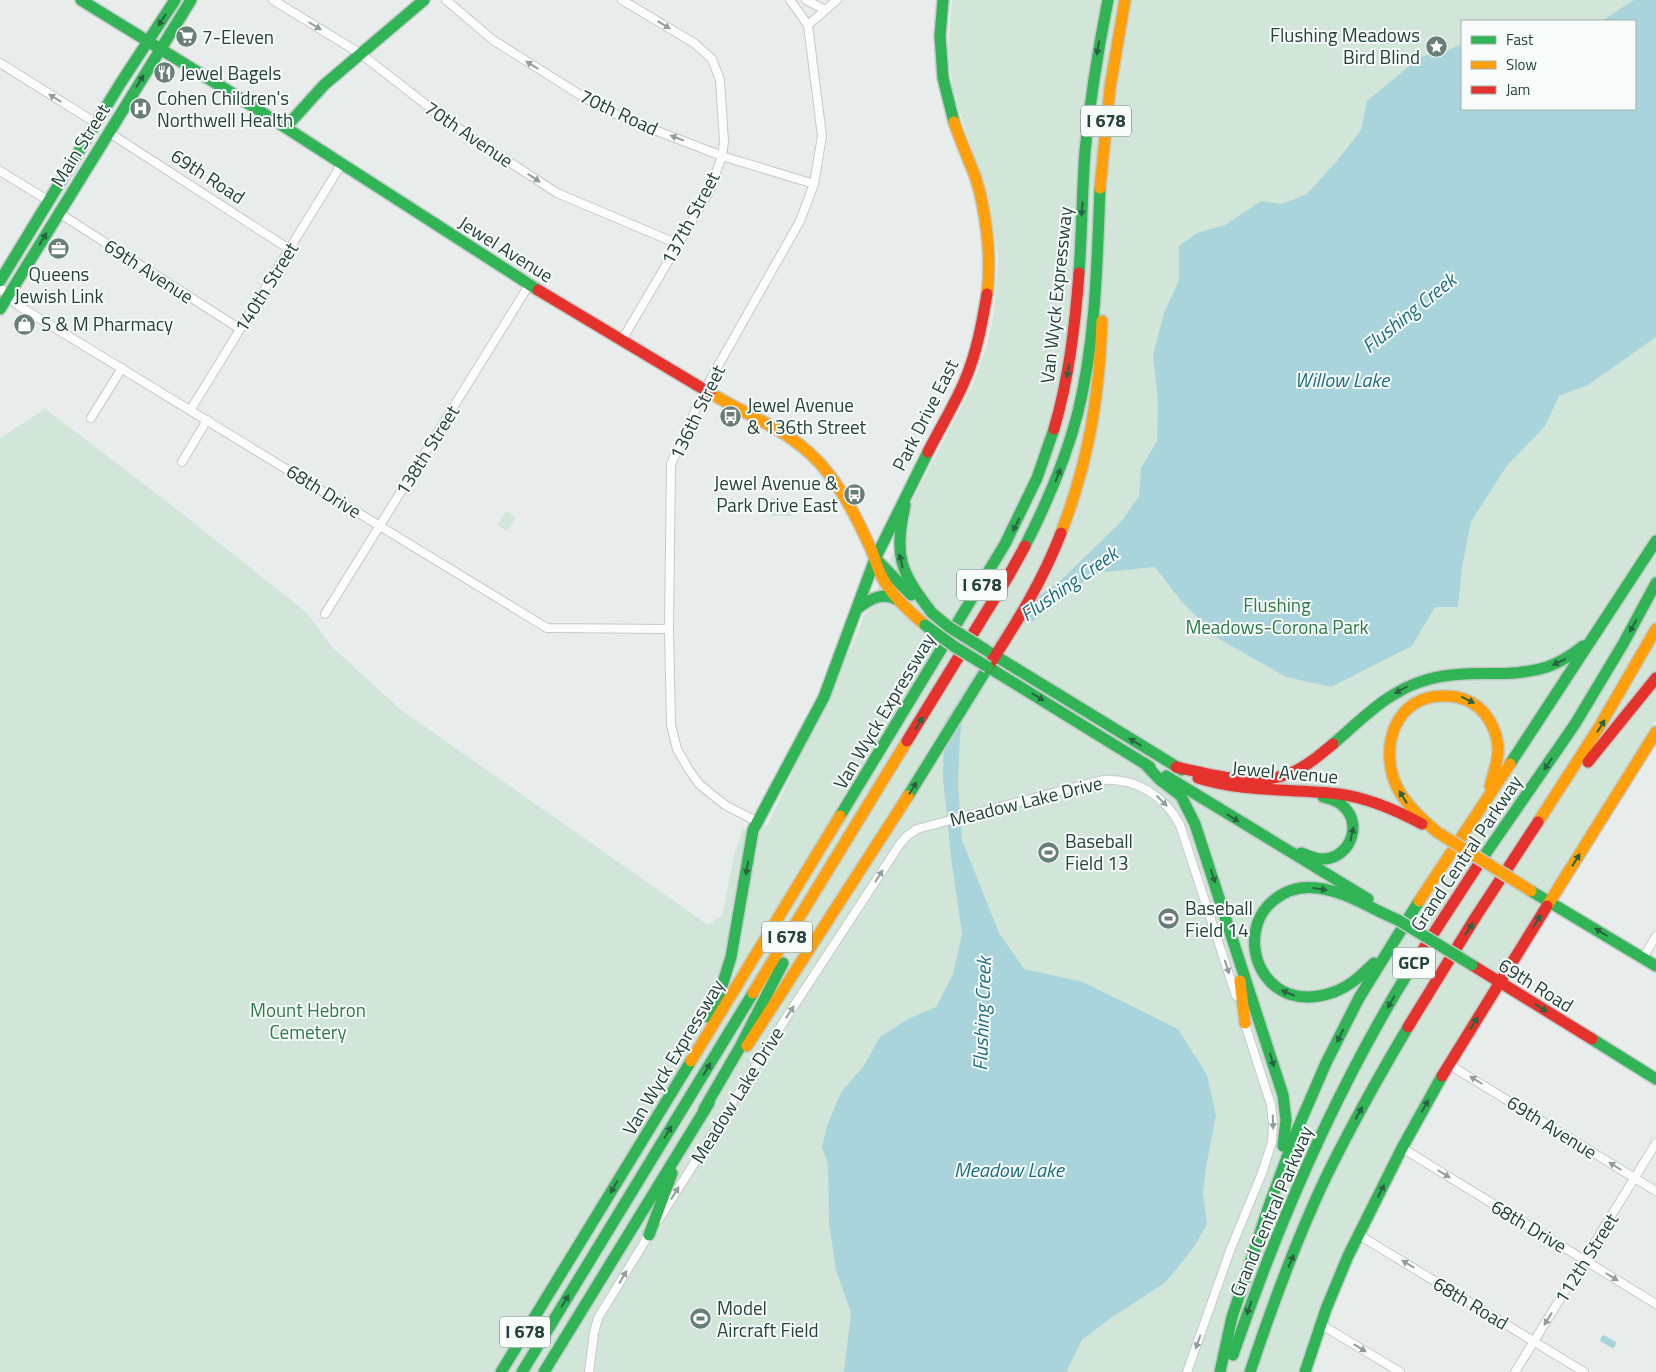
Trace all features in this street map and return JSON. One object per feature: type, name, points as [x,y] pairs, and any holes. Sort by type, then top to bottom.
[{"type":"main road","name":"Jewel Avenue","points":[[81,0],[286,127],[529,285],[706,389],[712,395],[790,436],[816,458],[832,477],[844,494],[882,577],[900,601],[925,625],[950,644],[1382,908],[1398,920]]},
{"type":"main road","name":"Main Street","points":[[0,281],[96,123],[175,0]]},
{"type":"main road","name":"Main Street","points":[[0,309],[4,291],[59,213],[191,0]]},
{"type":"main road","points":[[286,127],[312,97],[424,0]]},
{"type":"main road","name":"Park Drive East","points":[[666,1101],[715,1003],[728,968],[736,934],[753,830],[824,697],[875,559],[910,485],[967,374],[981,331],[988,286],[988,247],[982,206],[975,178],[958,134],[943,78],[940,36],[943,0]]},
{"type":"main road","name":"Van Wyck Expressway","points":[[500,1372],[993,566],[1015,528],[1039,475],[1058,419],[1070,356],[1090,109],[1095,65],[1108,0]]},
{"type":"main road","name":"Van Wyck Expressway","points":[[522,1372],[1016,563],[1041,516],[1073,431],[1086,373],[1098,243],[1106,111],[1125,0]]},
{"type":"main road","points":[[704,1109],[888,830],[1042,579],[1066,522],[1082,469],[1095,407],[1099,372],[1102,294],[1098,243]]},
{"type":"main road","points":[[910,485],[899,531],[899,551],[909,582],[932,613]]},
{"type":"main road","points":[[1220,1372],[1234,1310],[1297,1130],[1326,1063],[1360,998],[1398,933],[1656,540]]},
{"type":"main road","name":"Jewel Avenue","points":[[875,559],[932,613],[949,626],[1176,767],[1201,779],[1227,786],[1253,790],[1338,794],[1371,801],[1396,810],[1437,832],[1656,966]]},
{"type":"main road","name":"Grand Central Parkway","points":[[1227,1372],[1286,1212],[1323,1131],[1363,1052],[1438,924],[1546,767],[1594,693],[1656,583]]},
{"type":"main road","points":[[856,610],[878,596],[890,596],[900,601]]},
{"type":"main road","name":"Grand Central Parkway","points":[[1250,1372],[1318,1196],[1344,1142],[1432,989],[1599,728],[1656,630]]},
{"type":"main road","points":[[1176,767],[1238,779],[1257,779],[1284,775],[1315,760],[1388,698],[1412,684],[1450,674],[1538,670],[1569,657],[1597,632]]},
{"type":"main road","points":[[1526,840],[1656,678]]},
{"type":"main road","points":[[1437,832],[1412,810],[1402,797],[1394,778],[1390,760],[1390,742],[1394,725],[1406,709],[1423,698],[1443,694],[1464,698],[1473,702],[1484,711],[1495,728],[1499,748],[1497,765],[1491,784],[1474,817]]},
{"type":"main road","points":[[1305,1372],[1320,1324],[1339,1277],[1402,1148],[1448,1064],[1656,732]]},
{"type":"main road","points":[[1144,763],[1160,780],[1178,792],[1189,810],[1208,862],[1283,1095],[1287,1114],[1286,1132],[1271,1190],[1269,1206]]},
{"type":"main road","points":[[544,1372],[740,1047],[776,975],[893,765]]},
{"type":"main road","points":[[1283,848],[1318,859],[1326,859],[1342,853],[1353,837],[1353,822],[1346,807],[1334,800],[1299,791]]},
{"type":"main road","points":[[1398,920],[1380,913],[1353,898],[1335,892],[1318,888],[1296,889],[1281,895],[1265,909],[1257,924],[1254,947],[1259,964],[1273,984],[1292,995],[1314,997],[1336,991],[1357,979],[1370,967],[1398,933]]},
{"type":"main road","name":"69th Road","points":[[1398,920],[1656,1079]]},
{"type":"main road","points":[[1236,947],[1245,1024]]},
{"type":"main road","points":[[649,1235],[684,1142]]},
{"type":"street","name":"70th Avenue","points":[[273,0],[360,54],[447,121],[557,193],[678,244]]},
{"type":"street","name":"70th Road","points":[[446,0],[493,40],[593,103],[626,119],[722,156],[814,184]]},
{"type":"street","name":"137th Street","points":[[622,0],[694,43],[712,58],[720,80],[724,142],[722,156],[709,192],[622,340]]},
{"type":"street","points":[[790,0],[808,25],[837,0]]},
{"type":"street","points":[[806,0],[824,10]]},
{"type":"street","name":"136th Street","points":[[758,821],[713,797],[699,784],[688,770],[677,748],[671,725],[669,629],[671,464],[706,389],[800,222],[814,184],[822,136],[808,25]]},
{"type":"street","points":[[0,63],[96,123]]},
{"type":"street","name":"69th Road","points":[[108,132],[289,250]]},
{"type":"street","name":"140th Street","points":[[191,409],[342,165]]},
{"type":"street","points":[[0,171],[49,201]]},
{"type":"street","name":"69th Avenue","points":[[59,213],[240,330]]},
{"type":"street","name":"138th Street","points":[[325,614],[529,285]]},
{"type":"street","name":"68th Drive","points":[[4,291],[19,306],[191,409],[547,628],[669,629]]},
{"type":"street","points":[[91,418],[122,368]]},
{"type":"street","points":[[182,462],[207,420]]},
{"type":"street","name":"Meadow Lake Drive","points":[[588,1372],[598,1318],[786,1018],[907,836],[917,829],[986,810],[1093,782],[1111,780],[1137,785],[1146,789],[1161,799],[1175,816],[1184,836],[1271,1105],[1272,1142],[1187,1372]]},
{"type":"street","points":[[1642,958],[1656,936]]},
{"type":"street","name":"69th Avenue","points":[[1448,1064],[1656,1191]]},
{"type":"street","name":"112th Street","points":[[1515,1372],[1656,1143]]},
{"type":"street","name":"68th Drive","points":[[1402,1148],[1656,1304]]},
{"type":"street","name":"68th Road","points":[[1359,1235],[1584,1372]]},
{"type":"street","points":[[1320,1324],[1400,1372]]},
{"type":"green space","name":"Flushing Meadows-Corona Park","points":[[952,0],[1656,0],[1656,720],[1553,888],[1551,888],[1477,1007],[1348,1256],[1305,1372],[0,1372],[0,438],[45,409],[169,503],[306,612],[332,647],[401,710],[707,924],[714,923],[714,920],[722,916],[734,855],[743,828],[748,832],[757,833],[762,827],[767,826],[859,630],[864,615],[866,615],[869,609],[915,495],[972,387],[987,345],[994,311],[998,258],[989,202],[953,92],[948,51]]},
{"type":"green space","points":[[771,498],[779,498],[792,507],[792,516],[771,516]]},
{"type":"green space","points":[[506,511],[516,517],[507,531],[497,525]]},
{"type":"water","name":"Willow Lake","points":[[1634,0],[1656,0],[1656,337],[1588,385],[1559,396],[1545,426],[1506,467],[1471,522],[1462,567],[1458,607],[1435,607],[1412,646],[1331,687],[1286,677],[1219,639],[1181,601],[1155,567],[1095,573],[1033,621],[1024,623],[963,715],[958,784],[962,840],[999,933],[1024,969],[1083,982],[1178,1029],[1207,1075],[1216,1115],[1203,1193],[1207,1224],[1194,1247],[1166,1282],[1108,1320],[1082,1340],[1066,1372],[844,1372],[851,1313],[836,1270],[829,1224],[828,1164],[822,1147],[827,1126],[841,1092],[863,1067],[880,1037],[908,1019],[936,1007],[953,974],[962,934],[952,865],[943,779],[944,723],[1013,614],[1061,580],[1121,522],[1139,496],[1141,468],[1157,441],[1158,402],[1153,355],[1164,313],[1179,280],[1179,246],[1197,233],[1225,225],[1261,201],[1282,204],[1307,194],[1336,162],[1361,130],[1367,101],[1420,57],[1448,50],[1461,44],[1461,110],[1636,110],[1636,20],[1604,20]]},
{"type":"water","points":[[1604,1335],[1616,1342],[1615,1347],[1612,1348],[1600,1341]]},
{"type":"traffic: fast","points":[[81,0],[235,95],[538,290]]},
{"type":"traffic: fast","points":[[0,281],[120,84],[175,0]]},
{"type":"traffic: fast","points":[[0,309],[191,0]]},
{"type":"traffic: fast","points":[[286,127],[324,85],[424,0]]},
{"type":"traffic: fast","points":[[943,0],[940,36],[943,78],[954,122]]},
{"type":"traffic: fast","points":[[1079,273],[1087,132],[1108,0]]},
{"type":"traffic: fast","points":[[1025,546],[1062,464],[1078,412],[1084,384],[1095,301],[1100,188]]},
{"type":"traffic: fast","points":[[840,816],[1005,544],[1037,478],[1054,429]]},
{"type":"traffic: fast","points":[[758,821],[824,697],[875,559],[928,452]]},
{"type":"traffic: fast","points":[[905,505],[900,538],[902,563],[913,586],[932,613]]},
{"type":"traffic: fast","points":[[1510,764],[1656,541]]},
{"type":"traffic: fast","points":[[877,560],[911,595]]},
{"type":"traffic: fast","points":[[1482,859],[1575,724],[1623,644],[1656,583]]},
{"type":"traffic: fast","points":[[857,609],[877,597],[887,596],[898,600]]},
{"type":"traffic: fast","points":[[932,613],[949,627],[986,650]]},
{"type":"traffic: fast","points":[[925,625],[955,647],[988,667]]},
{"type":"traffic: fast","points":[[1333,744],[1386,699],[1410,686],[1438,677],[1454,675],[1532,671],[1557,663],[1583,646]]},
{"type":"traffic: fast","points":[[989,652],[1182,770]]},
{"type":"traffic: fast","points":[[908,796],[988,667],[1150,767]]},
{"type":"traffic: fast","points":[[1144,763],[1160,780],[1181,796],[1195,824],[1283,1095],[1286,1120],[1283,1146]]},
{"type":"traffic: fast","points":[[1166,776],[1368,899]]},
{"type":"traffic: fast","points":[[1301,853],[1320,859],[1330,858],[1338,854],[1350,841],[1353,832],[1353,823],[1350,815],[1340,803],[1323,797]]},
{"type":"traffic: fast","points":[[708,1017],[720,992],[731,957],[753,830],[758,821]]},
{"type":"traffic: fast","points":[[1374,963],[1356,980],[1334,992],[1312,997],[1289,994],[1276,987],[1266,977],[1259,965],[1255,951],[1258,923],[1264,911],[1274,900],[1294,889],[1305,888],[1317,888],[1338,893],[1398,920]]},
{"type":"traffic: fast","points":[[1531,891],[1656,966]]},
{"type":"traffic: fast","points":[[1220,1372],[1232,1317],[1297,1130],[1326,1063],[1359,998],[1419,901]]},
{"type":"traffic: fast","points":[[1398,920],[1472,965]]},
{"type":"traffic: fast","points":[[704,1109],[740,1047],[783,963]]},
{"type":"traffic: fast","points":[[1233,1355],[1289,1206],[1310,1158],[1357,1063],[1409,971]]},
{"type":"traffic: fast","points":[[522,1372],[753,993]]},
{"type":"traffic: fast","points":[[1250,1372],[1285,1273],[1315,1201],[1355,1120],[1408,1027]]},
{"type":"traffic: fast","points":[[1592,1039],[1656,1079]]},
{"type":"traffic: fast","points":[[501,1372],[691,1061]]},
{"type":"traffic: fast","points":[[1305,1372],[1326,1309],[1348,1256],[1402,1148],[1442,1076]]},
{"type":"traffic: fast","points":[[544,1372],[709,1103]]},
{"type":"traffic: fast","points":[[649,1235],[672,1173]]},
{"type":"traffic: slow","points":[[1100,188],[1110,88],[1125,0]]},
{"type":"traffic: slow","points":[[954,122],[975,176],[982,203],[989,265],[987,294]]},
{"type":"traffic: slow","points":[[1061,533],[1079,480],[1091,428],[1101,349],[1102,321]]},
{"type":"traffic: slow","points":[[710,393],[774,427],[803,447],[816,459],[835,482],[852,510],[886,584],[901,603],[925,625]]},
{"type":"traffic: slow","points":[[1538,822],[1598,729],[1656,629]]},
{"type":"traffic: slow","points":[[1437,832],[1405,800],[1397,787],[1392,772],[1391,740],[1403,713],[1414,704],[1428,698],[1445,696],[1462,699],[1472,703],[1481,710],[1491,722],[1498,742],[1497,761],[1490,786]]},
{"type":"traffic: slow","points":[[1547,906],[1656,732]]},
{"type":"traffic: slow","points":[[753,993],[907,741]]},
{"type":"traffic: slow","points":[[1419,901],[1510,764]]},
{"type":"traffic: slow","points":[[747,1046],[908,796]]},
{"type":"traffic: slow","points":[[691,1061],[840,816]]},
{"type":"traffic: slow","points":[[1437,832],[1531,891]]},
{"type":"traffic: slow","points":[[1240,981],[1245,1023]]},
{"type":"traffic: jam","points":[[1054,429],[1064,391],[1071,352],[1079,273]]},
{"type":"traffic: jam","points":[[538,290],[710,393]]},
{"type":"traffic: jam","points":[[928,452],[957,398],[973,359],[987,294]]},
{"type":"traffic: jam","points":[[988,667],[1028,602],[1046,568],[1061,533]]},
{"type":"traffic: jam","points":[[907,741],[1025,546]]},
{"type":"traffic: jam","points":[[1588,762],[1656,678]]},
{"type":"traffic: jam","points":[[1176,767],[1234,779],[1263,780],[1297,770],[1333,744]]},
{"type":"traffic: jam","points":[[1198,778],[1233,786],[1321,792],[1361,798],[1382,805],[1422,824]]},
{"type":"traffic: jam","points":[[1408,1027],[1475,918],[1538,822]]},
{"type":"traffic: jam","points":[[1409,971],[1482,859]]},
{"type":"traffic: jam","points":[[1442,1076],[1547,906]]},
{"type":"traffic: jam","points":[[1472,965],[1592,1039]]},
{"type":"place","name":"7-Eleven","points":[[186,37]]},
{"type":"place","name":"Flushing Meadows Bird Blind","points":[[1436,46]]},
{"type":"place","name":"Jewel Bagels","points":[[164,73]]},
{"type":"place","name":"Cohen Children's Northwell Health","points":[[141,109]]},
{"type":"place","name":"Queens Jewish Link","points":[[59,248]]},
{"type":"place","name":"S & M Pharmacy","points":[[25,324]]},
{"type":"place","name":"Jewel Avenue & 136th Street","points":[[731,416]]},
{"type":"place","name":"Jewel Avenue & Park Drive East","points":[[854,494]]},
{"type":"place","name":"Baseball Field 13","points":[[1049,852]]},
{"type":"place","name":"Baseball Field 14","points":[[1169,919]]},
{"type":"place","name":"Model Aircraft Field","points":[[701,1319]]},
{"type":"water label","name":"Flushing Creek","points":[[1409,313]]},
{"type":"water label","name":"Flushing Creek","points":[[1069,584]]},
{"type":"water label","name":"Flushing Creek","points":[[982,1014]]},
{"type":"water label","name":"Meadow Lake","points":[[1009,1170]]},
{"type":"park label","name":"Mount Hebron Cemetery","points":[[308,1021]]}]
